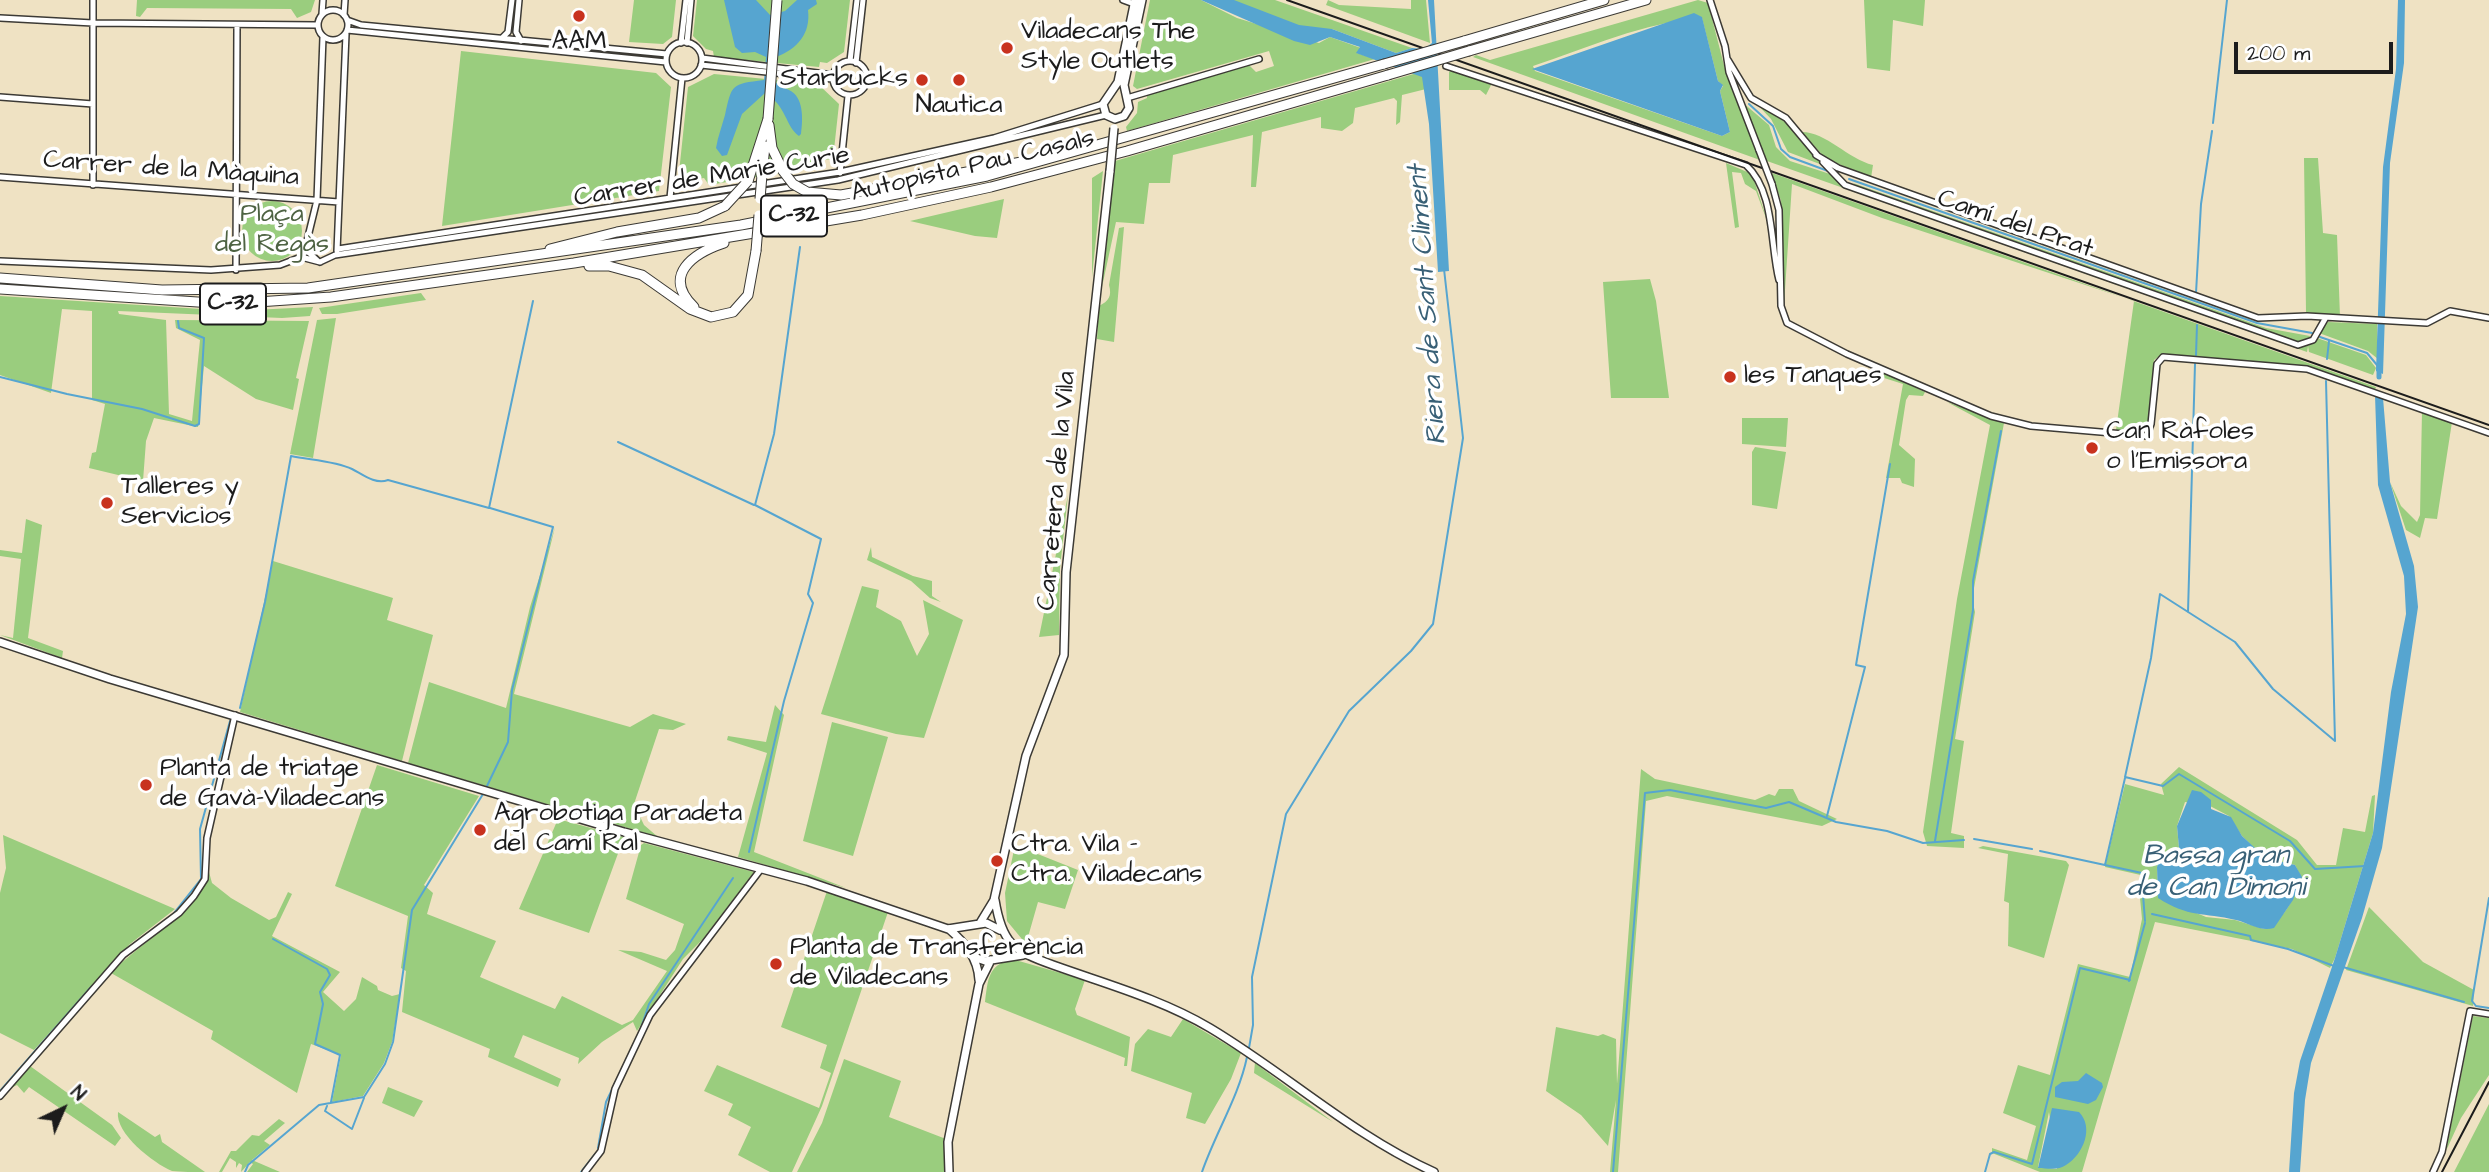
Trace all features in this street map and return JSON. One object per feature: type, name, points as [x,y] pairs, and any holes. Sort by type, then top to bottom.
[{"type":"highway","points":[[574,263],[626,269],[657,284],[707,317],[733,312],[748,295],[756,251],[776,0]]},
{"type":"highway","name":"Autopista Pau Casals","points":[[0,278],[162,290],[308,288],[822,211],[975,179],[1063,156],[1604,0]]},
{"type":"highway","name":"Autopista Pau Casals","points":[[0,289],[228,304],[331,297],[748,236],[875,212],[1044,174],[1646,0]]},
{"type":"highway","points":[[768,119],[772,148],[783,171],[793,184],[818,195],[841,195],[1063,156]]},
{"type":"highway","points":[[522,258],[584,239],[699,218],[725,206],[747,181],[768,119]]},
{"type":"highway","points":[[719,316],[701,311],[689,301],[682,283],[684,269],[691,258],[701,251],[748,236]]},
{"type":"main road","points":[[1137,1],[1124,85],[1129,108],[1126,114],[1115,119],[1106,115],[1103,104],[1119,79],[1137,1]]},
{"type":"main road","points":[[1112,93],[1126,97]]},
{"type":"main road","name":"Carretera de la Vila","points":[[995,900],[1022,769],[1062,665],[1066,646],[1066,572],[1115,119]]},
{"type":"main road","points":[[0,642],[44,659],[655,841],[761,869],[948,929],[967,946],[979,984]]},
{"type":"main road","points":[[967,946],[968,933],[995,900]]},
{"type":"main road","points":[[950,1172],[948,1142],[979,984],[994,958],[1003,949],[995,900]]},
{"type":"main road","points":[[948,929],[993,924],[1024,955]]},
{"type":"main road","points":[[972,956],[984,961],[1024,955],[1151,999],[1202,1024],[1240,1047],[1358,1131],[1434,1172]]},
{"type":"street","points":[[93,0],[93,185]]},
{"type":"street","points":[[317,26],[322,14],[323,0]]},
{"type":"street","points":[[337,252],[345,0]]},
{"type":"street","points":[[502,38],[508,32],[512,0]]},
{"type":"street","points":[[519,0],[516,32],[521,41]]},
{"type":"street","points":[[684,43],[688,0]]},
{"type":"street","points":[[853,62],[857,0]]},
{"type":"street","points":[[853,62],[863,0]]},
{"type":"street","points":[[1123,0],[1137,1]]},
{"type":"street","points":[[1710,0],[1731,79],[1772,184],[1779,210],[1783,262],[1780,283]]},
{"type":"street","points":[[322,14],[333,10],[361,25],[667,54],[684,43]]},
{"type":"street","points":[[0,18],[93,23],[317,26]]},
{"type":"street","points":[[236,271],[234,193],[237,25]]},
{"type":"street","points":[[317,26],[323,37],[317,200],[305,249],[320,262]]},
{"type":"street","points":[[323,37],[334,41],[346,32],[666,62]]},
{"type":"street","points":[[667,54],[666,62],[671,73],[682,78],[694,75],[702,58],[698,49],[684,43]]},
{"type":"street","points":[[702,58],[833,77]]},
{"type":"street","points":[[1126,97],[1259,59]]},
{"type":"street","name":"Camí del Prat","points":[[1728,60],[1751,98],[1786,118],[1845,185],[2298,345],[2314,340],[2325,319]]},
{"type":"street","points":[[853,62],[864,69],[866,84],[859,93],[848,96],[835,88],[833,77],[839,65],[853,62]]},
{"type":"street","points":[[701,65],[833,77]]},
{"type":"street","points":[[1447,66],[1746,165],[1754,172],[1768,211],[1787,323],[1847,354],[1973,410],[2031,426],[2147,436],[2151,424],[2157,365],[2163,357],[2307,369],[2489,433]]},
{"type":"street","points":[[670,198],[682,78]]},
{"type":"street","points":[[838,180],[848,96]]},
{"type":"street","points":[[0,97],[93,104]]},
{"type":"street","name":"Carrer de Marie Curie","points":[[320,262],[337,252],[840,172],[994,138],[1103,104]]},
{"type":"street","name":"Carrer de Marie Curie","points":[[337,252],[838,180],[1106,115]]},
{"type":"street","points":[[1816,155],[1838,168],[2258,318],[2307,316],[2427,323],[2450,311],[2489,318]]},
{"type":"street","name":"Carrer de la Màquina","points":[[0,177],[339,202]]},
{"type":"street","points":[[0,261],[236,271],[280,265],[301,257],[320,262]]},
{"type":"street","points":[[0,1096],[123,955],[179,913],[205,879],[207,838],[235,715]]},
{"type":"street","points":[[585,1172],[601,1151],[615,1089],[650,1015],[761,869]]},
{"type":"street","points":[[2433,1172],[2442,1152],[2470,1011],[2489,1014]]},
{"type":"green space","points":[[137,0],[315,0],[311,12],[297,18],[291,9],[147,8],[140,17],[136,16]]},
{"type":"green space","points":[[634,0],[676,0],[672,37],[663,44],[629,42]]},
{"type":"green space","points":[[697,0],[850,0],[844,52],[827,63],[820,62],[819,67],[714,57],[713,51],[706,49],[693,36]]},
{"type":"green space","points":[[1150,0],[1201,0],[1237,18],[1319,43],[1330,37],[1361,48],[1357,53],[1375,59],[1127,131],[1126,127],[1137,113],[1138,102],[1147,98],[1147,95],[1249,65],[1256,72],[1274,66],[1269,51],[1137,89],[1133,86]]},
{"type":"green space","points":[[1231,0],[1275,0],[1412,48],[1396,53],[1332,29],[1303,30]]},
{"type":"green space","points":[[1328,0],[1339,5],[1411,9],[1411,0],[1426,0],[1430,43],[1326,5]]},
{"type":"green space","points":[[1698,0],[1708,3],[1726,73],[1760,160],[1473,57],[1476,55],[1490,60]],"holes":[[[1702,18],[1718,81],[1723,86],[1720,91],[1730,132],[1722,136],[1535,71],[1533,66],[1638,30]]]},
{"type":"green space","points":[[1864,0],[1925,0],[1923,26],[1893,20],[1890,71],[1867,68]]},
{"type":"green space","points":[[461,51],[656,73],[671,87],[659,191],[442,226]]},
{"type":"green space","points":[[1455,70],[1492,83],[1486,95],[1480,90],[1449,90],[1449,72]]},
{"type":"green space","points":[[1417,73],[1423,77],[1426,89],[1402,95],[1400,122],[1396,125],[1397,101],[1394,98],[1355,108],[1353,123],[1342,131],[1321,128],[1321,117],[1262,132],[1256,187],[1251,187],[1253,135],[1173,155],[1170,183],[1149,183],[1144,224],[1116,222],[1102,287],[1115,161]]},
{"type":"green space","points":[[714,74],[818,84],[839,104],[833,159],[822,160],[822,166],[709,185],[704,178],[678,182],[688,87]]},
{"type":"green space","points":[[1754,101],[1791,126],[1825,166],[1788,152],[1771,119]]},
{"type":"green space","points":[[1742,102],[1769,125],[1776,147],[1790,161],[1833,175],[1843,186],[1862,189],[1853,183],[2266,328],[2310,336],[2307,352],[1767,161]]},
{"type":"green space","points":[[1802,132],[1820,136],[1873,165],[1871,178],[1825,158]]},
{"type":"green space","points":[[2304,158],[2318,158],[2323,233],[2337,235],[2340,317],[2306,312]]},
{"type":"green space","points":[[1726,163],[1752,174],[1770,229],[1756,191],[1745,184],[1741,173],[1732,172],[1739,227],[1735,228]]},
{"type":"green space","points":[[1103,171],[1092,277],[1092,178]]},
{"type":"green space","points":[[1772,173],[2124,298],[1882,218],[1792,184],[1784,305],[1781,201]]},
{"type":"green space","points":[[1004,199],[997,238],[975,236],[910,221]]},
{"type":"green space","name":"Plaça del Regàs","points":[[272,201],[289,206],[297,214],[302,231],[297,248],[289,256],[272,261],[255,256],[247,248],[242,231],[247,214],[255,206]]},
{"type":"green space","points":[[1124,227],[1114,342],[1097,339],[1099,306],[1110,295],[1109,285],[1119,228]]},
{"type":"green space","points":[[1650,279],[1656,301],[1669,398],[1611,398],[1603,282]]},
{"type":"green space","points":[[421,293],[426,300],[337,314],[322,314],[319,308]]},
{"type":"green space","points":[[0,296],[233,311],[313,307],[310,316],[282,318],[118,311],[119,314],[166,320],[169,414],[192,421],[200,340],[176,328],[175,320],[309,321],[296,378],[299,379],[293,410],[256,399],[204,366],[198,427],[154,418],[146,441],[143,481],[89,468],[92,453],[96,452],[105,404],[92,400],[92,311],[62,309],[51,393],[0,375]]},
{"type":"green space","points":[[2134,301],[2376,387],[2375,390],[2306,367],[2162,354],[2154,360],[2149,431],[2141,435],[2116,430]]},
{"type":"green space","points":[[336,318],[313,458],[290,454],[317,320]]},
{"type":"green space","points":[[2328,322],[2377,324],[2378,359],[2368,351],[2319,333]]},
{"type":"green space","points":[[2317,338],[2366,355],[2376,368],[2373,375],[2309,352],[2308,346]]},
{"type":"green space","points":[[1881,372],[1925,392],[1923,396],[1909,395],[1906,400],[1899,445],[1915,459],[1914,487],[1902,483],[1900,478],[1886,478],[1903,384],[1881,377]]},
{"type":"green space","points":[[1947,402],[2004,423],[1972,599],[1975,612],[1955,739],[1964,741],[1951,833],[1964,836],[1964,848],[1927,846],[1923,832],[1957,599],[1990,425]]},
{"type":"green space","points":[[2422,411],[2452,422],[2437,519],[2425,518],[2420,538],[2406,530],[2390,482],[2401,506],[2417,522],[2420,515]]},
{"type":"green space","points":[[1742,418],[1788,418],[1786,447],[1742,444]]},
{"type":"green space","points":[[1755,447],[1786,452],[1777,509],[1752,505],[1752,452]]},
{"type":"green space","points":[[1068,495],[1060,568],[1059,635],[1039,637]]},
{"type":"green space","points":[[26,519],[42,525],[28,638],[63,651],[62,658],[0,635],[13,638],[21,559],[0,556],[0,550],[22,553]]},
{"type":"green space","points":[[555,527],[514,694],[630,727],[653,714],[686,724],[673,730],[659,729],[634,804],[644,825],[658,837],[408,763],[429,682],[506,708],[530,607]]},
{"type":"green space","points":[[871,547],[872,557],[913,576],[932,581],[932,596],[941,602],[930,598],[911,581],[867,560]]},
{"type":"green space","points":[[273,561],[393,598],[387,620],[433,635],[402,761],[240,712]]},
{"type":"green space","points":[[862,586],[879,590],[876,607],[901,621],[917,656],[929,634],[923,600],[963,620],[924,738],[896,734],[821,714]]},
{"type":"green space","points":[[775,705],[784,715],[754,852],[846,888],[738,857],[767,753],[727,740],[728,736],[766,742]]},
{"type":"green space","points":[[832,722],[888,737],[853,856],[803,841]]},
{"type":"green space","points":[[377,765],[479,796],[424,885],[433,893],[427,914],[496,941],[480,977],[555,1009],[562,996],[622,1025],[633,1020],[667,971],[618,950],[641,952],[666,960],[675,950],[684,924],[626,899],[641,845],[644,843],[754,872],[703,939],[683,959],[637,1031],[633,1022],[602,1042],[578,1064],[579,1058],[523,1035],[514,1057],[561,1079],[558,1087],[488,1057],[490,1049],[402,1012],[406,971],[401,968],[408,916],[335,886]]},
{"type":"green space","points":[[2179,767],[2297,840],[2317,865],[2336,865],[2343,828],[2365,832],[2372,796],[2375,795],[2373,833],[2335,958],[2330,968],[2292,949],[2155,922],[2082,1172],[2040,1172],[1992,1153],[1992,1148],[2027,1160],[2036,1126],[2003,1113],[2018,1065],[2050,1075],[2078,964],[2130,977],[2142,919],[2140,898],[2145,876],[2105,867],[2125,784],[2164,795],[2161,784]],"holes":[[[2185,802],[2210,806],[2229,816],[2242,836],[2266,859],[2295,865],[2301,877],[2295,893],[2288,908],[2272,925],[2264,929],[2235,920],[2206,917],[2158,897],[2157,867],[2162,853],[2174,852],[2179,848],[2177,826]],[[2049,1112],[2057,1169],[2038,1167]]]},
{"type":"green space","points":[[1641,769],[1655,779],[1755,800],[1769,794],[1775,796],[1779,789],[1793,789],[1799,801],[1837,819],[1822,826],[1667,796],[1646,801],[1618,1172],[1610,1172],[1616,1100],[1608,1146],[1581,1115],[1546,1091],[1556,1027],[1598,1036],[1603,1034],[1616,1039],[1617,1084]]},
{"type":"green space","points":[[558,819],[624,837],[589,933],[519,909]]},
{"type":"green space","points":[[3,835],[175,909],[130,944],[34,1050],[0,1033],[0,893],[6,868]]},
{"type":"green space","points":[[1015,845],[1078,870],[1065,909],[1038,902],[1026,944],[1007,921],[1005,893]]},
{"type":"green space","points":[[1983,846],[2066,861],[2069,865],[2044,958],[2008,946],[2009,903],[2004,901],[2008,854],[1978,848]]},
{"type":"green space","points":[[209,872],[212,883],[231,898],[269,920],[276,917],[288,892],[292,894],[272,936],[340,972],[323,992],[344,1011],[356,999],[362,977],[377,986],[378,990],[392,996],[400,994],[392,1042],[384,1063],[363,1096],[332,1102],[341,1055],[311,1044],[297,1093],[211,1039],[213,1031],[111,973],[179,915],[201,888]]},
{"type":"green space","points":[[827,891],[888,912],[822,1106],[792,1172],[770,1172],[738,1155],[751,1127],[728,1115],[733,1104],[704,1091],[717,1065],[819,1108],[831,1073],[820,1068],[827,1045],[781,1027]]},
{"type":"green space","points":[[2369,907],[2423,962],[2474,990],[2473,1006],[2346,970]]},
{"type":"green space","points":[[1012,959],[1085,980],[1075,1009],[1077,1015],[1130,1037],[1127,1066],[1124,1066],[1125,1058],[985,1002],[994,969]]},
{"type":"green space","points":[[2473,1016],[2489,1018],[2489,1075],[2461,1118],[2446,1151]]},
{"type":"green space","points":[[1183,1019],[1241,1053],[1231,1079],[1205,1124],[1186,1118],[1192,1093],[1131,1071],[1135,1044],[1148,1029],[1171,1037]]},
{"type":"green space","points":[[844,1059],[901,1081],[889,1117],[946,1139],[946,1172],[797,1172],[822,1123]]},
{"type":"green space","points":[[1255,1063],[1333,1122],[1254,1073]]},
{"type":"green space","points":[[30,1066],[112,1125],[121,1138],[115,1146],[29,1087],[24,1093],[17,1085],[7,1090]]},
{"type":"green space","points":[[388,1087],[423,1101],[414,1117],[382,1103]]},
{"type":"green space","points":[[2489,1104],[2489,1172],[2454,1172]]},
{"type":"green space","points":[[118,1112],[155,1137],[160,1134],[162,1142],[205,1172],[172,1171],[155,1161],[122,1129]]},
{"type":"green space","points":[[279,1119],[285,1123],[264,1141],[270,1145],[252,1160],[280,1172],[247,1172],[253,1164],[250,1162],[241,1172],[242,1165],[239,1163],[236,1168],[236,1162],[230,1158],[222,1172],[219,1172],[231,1151],[236,1151],[252,1135],[259,1136]]},
{"type":"water","points":[[724,0],[756,0],[770,15],[785,11],[797,0],[816,0],[817,4],[808,10],[807,26],[801,40],[776,57],[774,80],[794,93],[800,103],[801,134],[799,136],[794,132],[778,104],[765,93],[742,114],[727,155],[722,156],[716,148],[729,97],[739,85],[764,80],[766,57],[755,52],[742,53],[735,47]]},
{"type":"water","points":[[1201,0],[1234,0],[1299,25],[1332,29],[1396,53],[1412,48],[1424,49],[1432,43],[1428,0],[1434,0],[1449,271],[1438,272],[1429,124],[1422,77],[1356,53],[1360,47],[1330,37],[1310,45],[1294,41]]},
{"type":"water","points":[[2398,0],[2405,0],[2404,63],[2390,163],[2383,374],[2376,371],[2383,167],[2396,69]]},
{"type":"water","points":[[1694,13],[1702,17],[1718,81],[1723,85],[1720,91],[1730,132],[1722,136],[1532,69]]},
{"type":"water","points":[[2375,395],[2383,398],[2390,482],[2414,566],[2418,607],[2382,848],[2362,918],[2311,1063],[2305,1100],[2300,1172],[2289,1172],[2294,1093],[2300,1061],[2373,833],[2391,692],[2406,614],[2404,576],[2378,485]]},
{"type":"water","name":"Bassa gran de Can Dimoni","points":[[2192,790],[2201,792],[2211,800],[2211,809],[2231,817],[2242,836],[2266,858],[2295,865],[2302,877],[2293,900],[2274,928],[2259,928],[2236,920],[2188,912],[2158,898],[2157,867],[2162,853],[2174,852],[2179,848],[2177,826]]},
{"type":"water","points":[[2086,1073],[2102,1083],[2103,1087],[2096,1100],[2088,1104],[2055,1097],[2055,1087],[2062,1082],[2078,1081]]},
{"type":"water","points":[[2052,1108],[2079,1112],[2086,1125],[2085,1140],[2078,1154],[2063,1167],[2038,1168]]},
{"type":"waterway","points":[[2213,123],[2227,0]]},
{"type":"waterway","points":[[1749,104],[1773,126],[1781,149],[1790,157],[1828,171]]},
{"type":"waterway","points":[[2196,293],[2201,204],[2212,131]]},
{"type":"waterway","points":[[1849,179],[2257,323],[2312,333]]},
{"type":"waterway","points":[[749,852],[784,701],[813,603],[808,594],[821,539],[755,505],[774,434],[800,247]]},
{"type":"waterway","name":"Riera de Sant Climent","points":[[1249,1048],[1253,1025],[1252,977],[1286,814],[1349,711],[1411,651],[1433,624],[1463,438],[1444,269]]},
{"type":"waterway","points":[[240,708],[265,602],[291,456],[338,464],[374,480],[388,480],[489,508],[533,301]]},
{"type":"waterway","points":[[0,377],[142,409],[195,426],[199,424],[204,338],[179,328],[178,321]]},
{"type":"waterway","points":[[2196,355],[2197,325]]},
{"type":"waterway","points":[[2320,337],[2367,353],[2377,365]]},
{"type":"waterway","points":[[2327,359],[2329,341]]},
{"type":"waterway","points":[[2188,612],[2195,364]]},
{"type":"waterway","points":[[2379,366],[2379,377]]},
{"type":"waterway","points":[[2326,381],[2335,741],[2273,689],[2235,642],[2160,594],[2151,658],[2125,777],[2163,786],[2179,774],[2290,841],[2315,869],[2365,866]]},
{"type":"waterway","points":[[1935,841],[1973,610],[1973,581],[2001,431]]},
{"type":"waterway","points":[[618,442],[754,505]]},
{"type":"waterway","points":[[1827,816],[1865,667],[1856,665],[1890,464]]},
{"type":"waterway","points":[[487,786],[508,742],[512,690],[553,527],[490,508]]},
{"type":"waterway","points":[[174,913],[201,879],[200,829],[230,721]]},
{"type":"waterway","points":[[2105,865],[2125,778]]},
{"type":"waterway","points":[[1613,1172],[1645,793],[1670,790],[1766,808],[1789,802],[1836,822],[1887,831],[1923,843],[1964,840]]},
{"type":"waterway","points":[[245,1172],[248,1165],[319,1105],[364,1097],[385,1064],[393,1042],[412,910],[483,794]]},
{"type":"waterway","points":[[1974,839],[2032,849]]},
{"type":"waterway","points":[[2040,851],[2142,873]]},
{"type":"waterway","points":[[640,1031],[649,1004],[733,878]]},
{"type":"waterway","points":[[2142,881],[2145,921]]},
{"type":"waterway","points":[[2489,898],[2472,1001],[2476,1006],[2489,1008]]},
{"type":"waterway","points":[[2152,914],[2250,936],[2251,940],[2288,949],[2334,966]]},
{"type":"waterway","points":[[124,951],[170,917]]},
{"type":"waterway","points":[[2129,981],[2145,923]]},
{"type":"waterway","points":[[273,939],[327,969],[330,975],[320,992],[323,1004],[315,1044],[340,1055],[331,1102]]},
{"type":"waterway","points":[[2343,967],[2464,1002]]},
{"type":"waterway","points":[[1985,1172],[1990,1154],[1994,1152],[2032,1164],[2080,968],[2130,980]]},
{"type":"waterway","points":[[0,1091],[92,986]]},
{"type":"waterway","points":[[598,1148],[606,1102],[633,1046]]},
{"type":"waterway","name":"Riera de Sant Climent","points":[[1202,1172],[1238,1086],[1247,1057]]},
{"type":"waterway","points":[[327,1106],[325,1111],[352,1129],[364,1098]]},
{"type":"waterway","points":[[581,1172],[595,1154]]},
{"type":"railway","points":[[1287,0],[2489,425]]},
{"type":"railway","points":[[2442,1172],[2489,1082]]},
{"type":"place","name":"AAM","points":[[579,16]]},
{"type":"place","name":"Viladecans The Style Outlets","points":[[1007,48]]},
{"type":"place","name":"Starbucks","points":[[922,80]]},
{"type":"place","name":"Nautica","points":[[959,80]]},
{"type":"place","name":"les Tanques","points":[[1730,377]]},
{"type":"place","name":"Can Ràfoles o l'Emissora","points":[[2092,448]]},
{"type":"place","name":"Talleres y Servicios","points":[[107,503]]},
{"type":"place","name":"Planta de triatge de Gavà-Viladecans","points":[[146,785]]},
{"type":"place","name":"Agrobotiga Paradeta del Camí Ral","points":[[480,830]]},
{"type":"place","name":"Ctra. Vila - Ctra. Viladecans","points":[[997,861]]},
{"type":"place","name":"Planta de Transferència de Viladecans","points":[[776,964]]}]
